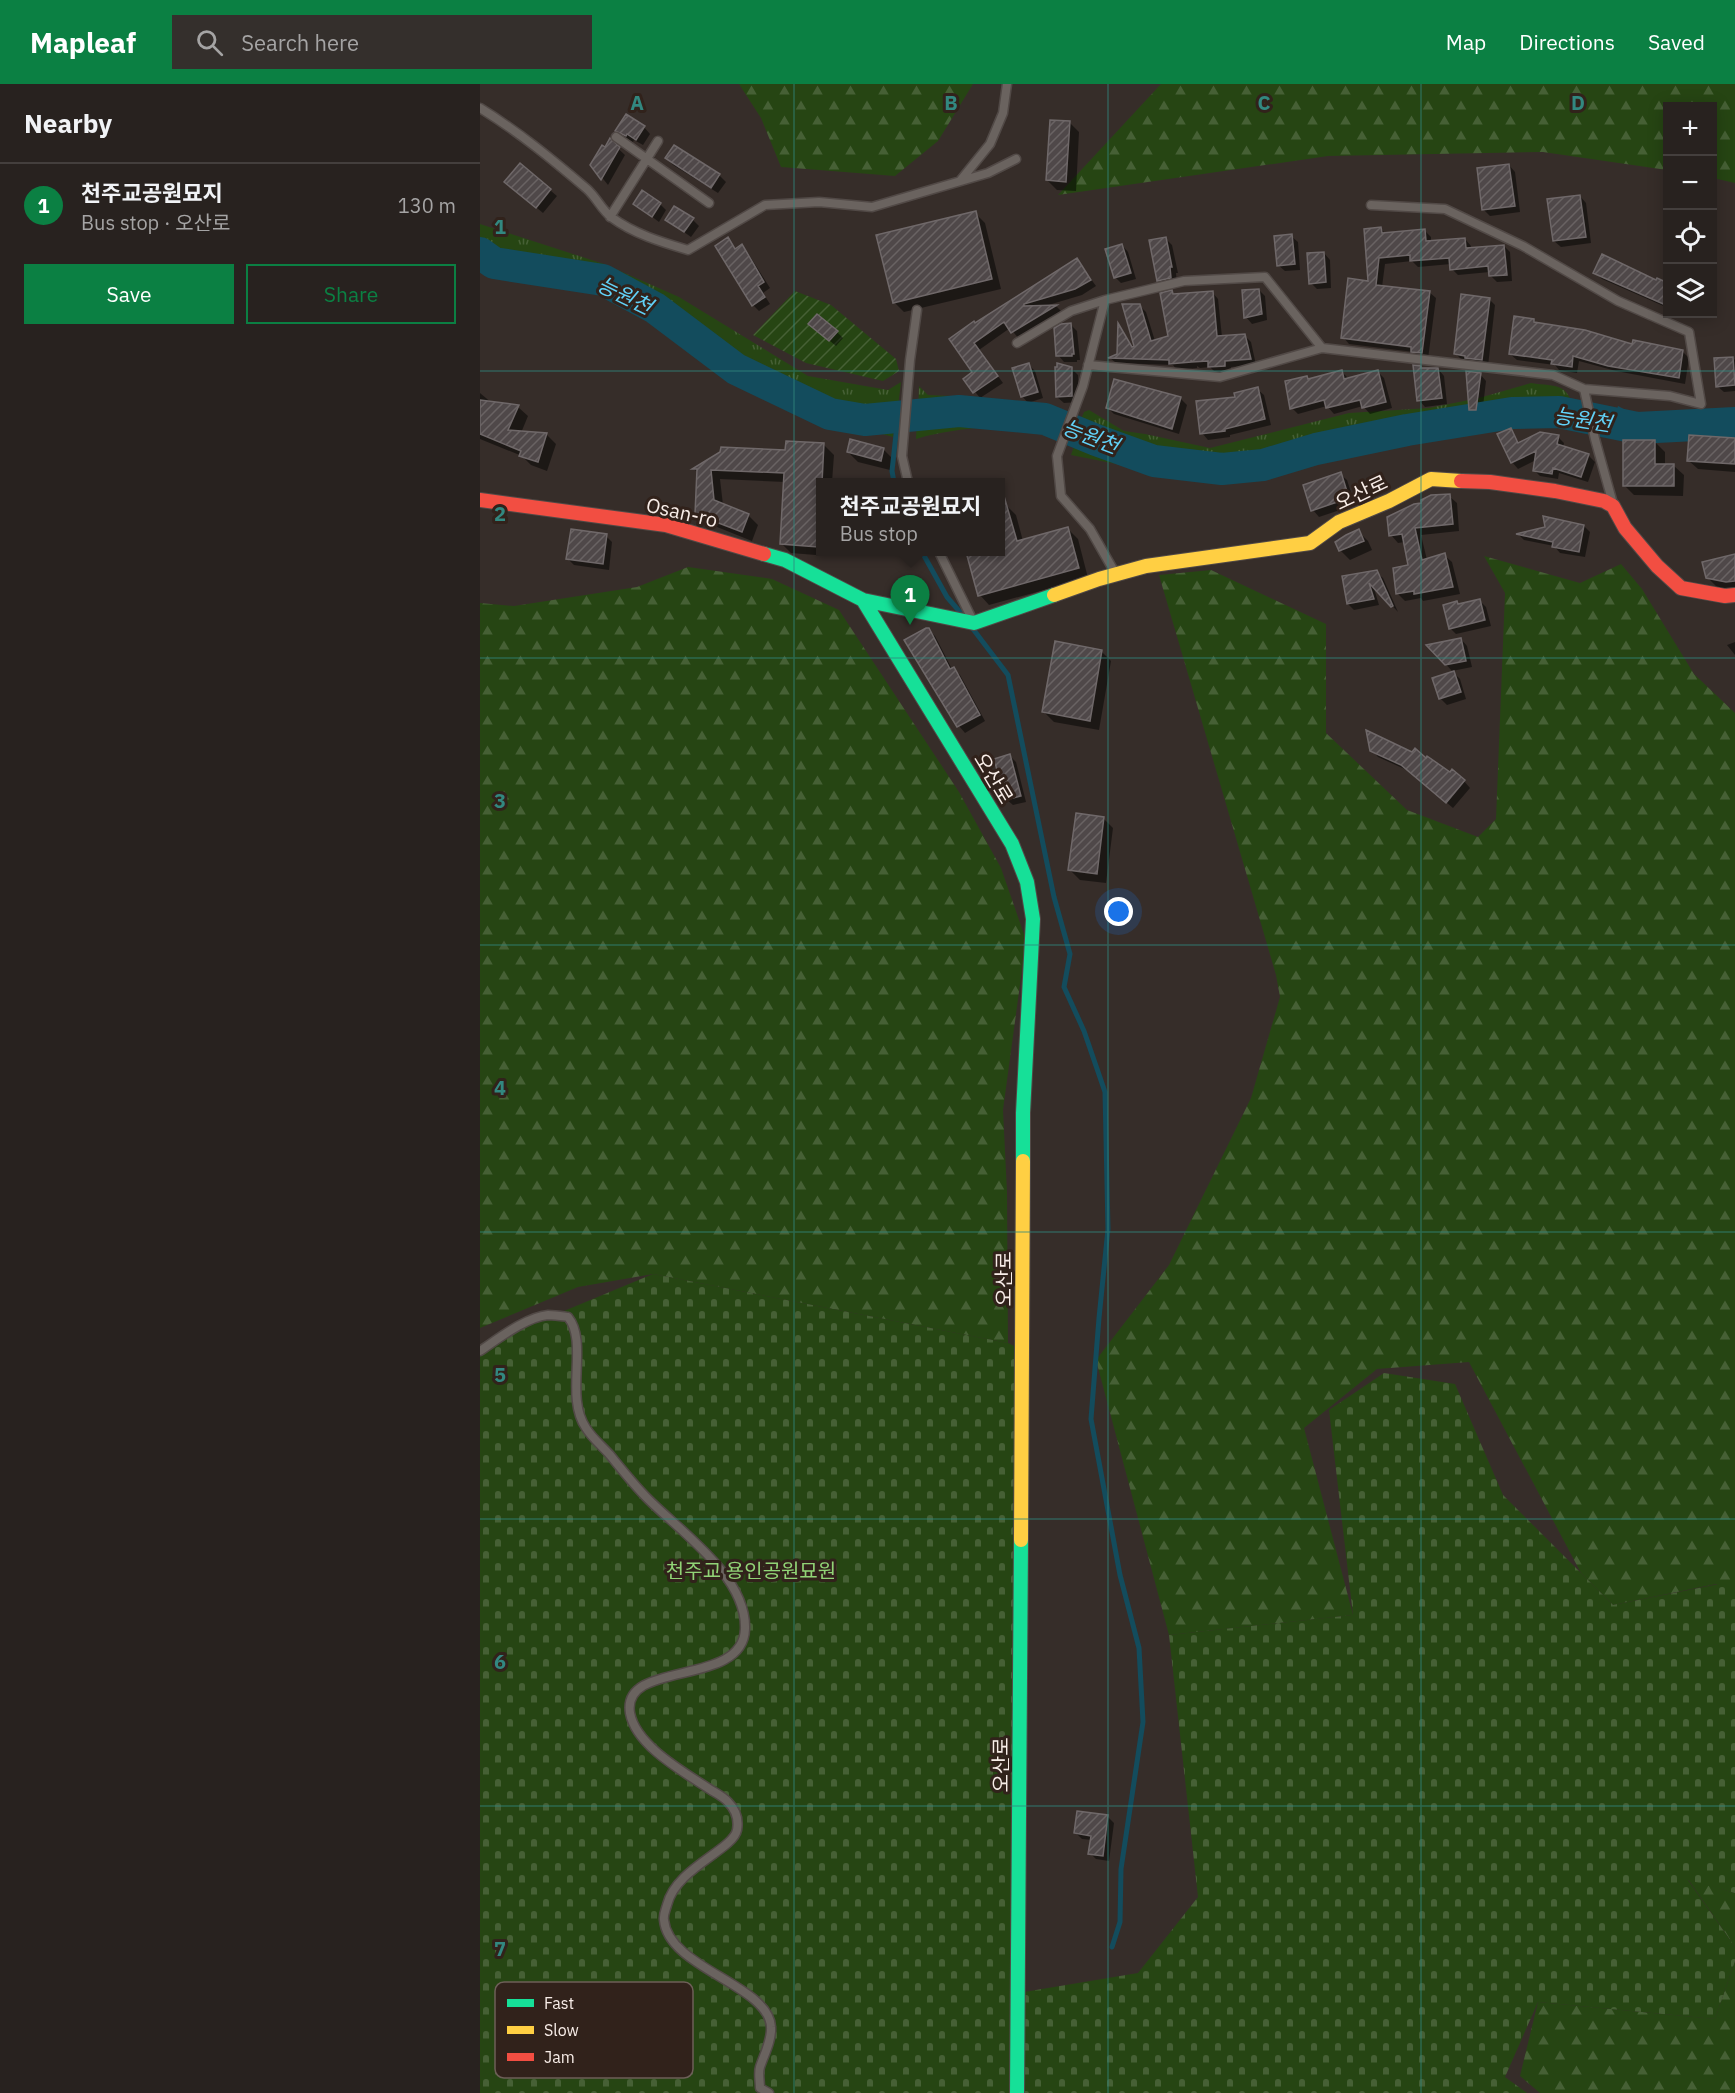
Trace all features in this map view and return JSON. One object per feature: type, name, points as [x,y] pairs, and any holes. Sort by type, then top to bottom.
[{"type":"street","name":"오산로","points":[[973,623],[1146,566],[1310,543],[1339,522],[1389,501],[1431,479],[1490,482],[1554,491],[1604,501],[1613,506]]},
{"type":"street","name":"Osan-ro","points":[[480,500],[666,525],[785,560],[863,600]]},
{"type":"street","points":[[1613,506],[1631,536],[1657,566],[1681,588],[1725,597],[1735,595]]},
{"type":"street","name":"오산로","points":[[863,600],[1011,844],[1027,882],[1033,919],[1023,1113],[1017,2093]]},
{"type":"street","points":[[863,600],[973,623]]},
{"type":"lane","points":[[959,182],[990,144],[1003,112],[1007,84]]},
{"type":"lane","points":[[480,108],[511,127],[556,163],[590,192],[610,217],[654,240],[688,250],[765,205],[819,202],[872,207],[988,173],[1016,159]]},
{"type":"lane","points":[[616,137],[709,203]]},
{"type":"lane","points":[[610,217],[658,141]]},
{"type":"lane","points":[[1088,365],[1220,377],[1322,348],[1553,375],[1584,389],[1670,396],[1701,404],[1689,332],[1618,302],[1523,246],[1445,209],[1371,205]]},
{"type":"lane","points":[[1017,343],[1071,312],[1105,300],[1184,280],[1265,277],[1322,348]]},
{"type":"lane","points":[[1105,300],[1083,386],[1057,456],[1061,496],[1090,529],[1116,574]]},
{"type":"lane","points":[[907,478],[902,456],[910,360],[917,310]]},
{"type":"lane","points":[[1584,389],[1613,506]]},
{"type":"lane","points":[[941,556],[973,623]]},
{"type":"lane","points":[[480,1352],[532,1320],[546,1315],[568,1317],[574,1324],[577,1335],[575,1376],[578,1403],[584,1426],[647,1498],[711,1558],[732,1586],[746,1619],[745,1640],[735,1654],[722,1662],[663,1677],[642,1686],[632,1696],[629,1708],[632,1724],[641,1738],[667,1760],[729,1802],[738,1816],[736,1834],[729,1842],[694,1867],[674,1887],[664,1919],[669,1937],[679,1950],[740,1990],[765,2011],[771,2026],[765,2057],[759,2069],[760,2088],[769,2093]]},
{"type":"green space","points":[[739,84],[973,84],[938,141],[895,176],[781,167],[761,118]]},
{"type":"green space","points":[[1161,84],[1735,84],[1735,183],[1717,179],[1717,102],[1663,102],[1663,169],[1543,152],[1328,156],[1058,195]]},
{"type":"green space","points":[[480,224],[604,264],[679,297],[808,376],[888,390],[901,382],[897,415],[835,410],[740,365],[658,305],[603,276],[494,258],[480,248]]},
{"type":"green space","points":[[480,257],[492,265],[602,282],[654,309],[736,370],[829,416],[865,421],[895,419],[893,437],[828,419],[736,373],[654,313],[602,285],[516,275],[489,268],[480,262]]},
{"type":"green space","points":[[795,291],[831,305],[896,359],[899,371],[883,381],[806,363],[753,335]]},
{"type":"green space","points":[[1531,383],[1555,386],[1565,391],[1569,395],[1575,412],[1556,408],[1504,409],[1315,447],[1263,462],[1220,467],[1156,458],[1077,429],[1084,412],[1089,410],[1124,431],[1210,448],[1349,413],[1429,408],[1479,398]]},
{"type":"green space","points":[[919,386],[928,395],[952,396],[986,406],[1047,409],[1063,414],[1060,422],[1046,418],[959,409],[918,413]]},
{"type":"green space","points":[[1735,410],[1735,419],[1693,423],[1690,416],[1684,412]]},
{"type":"green space","points":[[959,413],[1045,420],[1059,427],[1054,437],[1031,428],[1002,426],[956,430],[916,439],[917,417]]},
{"type":"green space","points":[[1512,414],[1560,414],[1578,418],[1581,427],[1560,419],[1497,418],[1396,435],[1313,455],[1287,467],[1217,477],[1157,472],[1071,455],[1078,435],[1098,445],[1151,463],[1224,472],[1265,468],[1316,451],[1407,431]]},
{"type":"green space","points":[[1735,425],[1735,431],[1682,430],[1690,427]]},
{"type":"green space","points":[[1484,556],[1580,583],[1621,564],[1642,589],[1694,674],[1735,713],[1735,1592],[1716,1584],[1613,1605],[1581,1573],[1469,1362],[1377,1369],[1304,1428],[1353,1615],[1169,1635],[1096,1360],[1169,1265],[1251,1098],[1280,997],[1276,975],[1159,575],[1211,570],[1326,624],[1326,733],[1407,810],[1478,837],[1496,819],[1505,593]]},
{"type":"green space","points":[[688,567],[772,579],[839,610],[959,792],[1001,868],[1026,940],[1003,1110],[1007,1192],[1008,1343],[653,1274],[578,1287],[480,1328],[480,603],[514,606],[637,587]]},
{"type":"green space","name":"천주교 용인공원묘원","points":[[653,1274],[1008,1343],[1023,1350],[1018,1993],[1138,1973],[1198,1897],[1169,1635],[1353,1615],[1329,1410],[1384,1373],[1455,1384],[1503,1495],[1613,1605],[1724,1583],[1735,1587],[1735,1893],[1688,1880],[1735,1947],[1735,1961],[1715,2019],[1538,2002],[1505,2077],[1527,2093],[480,2093],[480,1346]]},
{"type":"green space","points":[[1688,1879],[1735,1893],[1735,1947]]},
{"type":"green space","points":[[1735,1961],[1735,2093],[1540,2093],[1520,2076],[1538,2002],[1715,2019]]},
{"type":"water","points":[[1618,406],[1631,413],[1670,418],[1683,414],[1691,425],[1677,429],[1611,434]]},
{"type":"building","points":[[626,114],[645,126],[636,140],[627,134],[626,136],[615,131]]},
{"type":"building","points":[[1050,120],[1070,121],[1066,182],[1046,180]]},
{"type":"building","points":[[610,138],[620,147],[601,180],[590,165],[602,145],[605,147]]},
{"type":"building","points":[[674,145],[720,174],[711,188],[665,158]]},
{"type":"building","points":[[520,163],[551,189],[536,208],[504,182]]},
{"type":"building","points":[[1509,164],[1515,206],[1482,210],[1477,168]]},
{"type":"building","points":[[642,190],[661,203],[652,217],[633,204]]},
{"type":"building","points":[[1580,195],[1586,237],[1553,241],[1547,199]]},
{"type":"building","points":[[674,206],[694,218],[684,232],[665,220]]},
{"type":"building","points":[[976,211],[992,279],[893,303],[876,235]]},
{"type":"building","points":[[1381,227],[1382,233],[1425,229],[1426,241],[1465,238],[1466,248],[1504,245],[1507,275],[1489,276],[1488,266],[1450,270],[1449,258],[1410,261],[1410,255],[1379,258],[1376,285],[1430,291],[1422,353],[1411,352],[1411,347],[1341,338],[1348,278],[1368,281],[1364,229]]},
{"type":"building","points":[[1292,234],[1295,264],[1277,266],[1274,236]]},
{"type":"building","points":[[728,237],[735,249],[742,244],[764,282],[758,286],[765,297],[752,306],[715,246]]},
{"type":"building","points":[[1166,237],[1172,267],[1170,267],[1171,278],[1157,281],[1149,240]]},
{"type":"building","points":[[1122,244],[1131,273],[1114,278],[1105,249]]},
{"type":"building","points":[[1324,252],[1326,282],[1309,284],[1307,253]]},
{"type":"building","points":[[1602,254],[1656,280],[1657,278],[1663,281],[1663,304],[1593,273]]},
{"type":"building","points":[[1077,258],[1091,280],[1075,289],[1024,304],[1024,306],[1057,305],[1011,333],[1004,322],[974,343],[998,376],[973,393],[963,379],[972,372],[949,339],[974,321],[975,323]]},
{"type":"building","points":[[1259,289],[1262,314],[1244,318],[1242,290]]},
{"type":"building","points":[[1172,290],[1173,294],[1213,291],[1217,336],[1245,334],[1251,359],[1225,361],[1225,366],[1208,367],[1208,361],[1192,362],[1191,360],[1191,362],[1169,364],[1169,360],[1108,358],[1117,354],[1118,323],[1132,347],[1134,346],[1122,304],[1140,304],[1151,341],[1168,336],[1160,293]]},
{"type":"building","points":[[1461,294],[1490,298],[1482,360],[1454,354]]},
{"type":"building","points":[[817,314],[838,331],[829,341],[808,324]]},
{"type":"building","points":[[1514,316],[1534,319],[1534,322],[1585,330],[1632,344],[1633,340],[1683,350],[1679,378],[1608,366],[1573,356],[1572,367],[1551,364],[1552,360],[1509,354]]},
{"type":"building","points":[[1071,323],[1074,354],[1056,356],[1054,328],[1061,324]]},
{"type":"building","points":[[1733,357],[1735,385],[1716,387],[1714,358]]},
{"type":"building","points":[[1029,363],[1038,392],[1021,397],[1012,368]]},
{"type":"building","points":[[1057,363],[1072,367],[1072,396],[1056,397],[1055,367]]},
{"type":"building","points":[[1413,365],[1421,366],[1421,368],[1438,368],[1442,398],[1417,401]]},
{"type":"building","points":[[1342,370],[1344,379],[1378,370],[1386,402],[1362,408],[1360,400],[1326,408],[1324,400],[1290,409],[1285,381],[1307,376],[1308,379]]},
{"type":"building","points":[[1466,371],[1481,373],[1476,410],[1469,410]]},
{"type":"building","points":[[1114,379],[1181,397],[1172,429],[1106,408]]},
{"type":"building","points":[[1258,387],[1265,419],[1225,429],[1225,431],[1200,434],[1196,401],[1235,397],[1234,393]]},
{"type":"building","points":[[480,400],[519,405],[508,430],[547,433],[538,462],[519,456],[521,451],[480,434]]},
{"type":"building","points":[[1511,428],[1518,443],[1540,432],[1559,435],[1557,444],[1589,454],[1581,477],[1553,468],[1552,474],[1533,471],[1536,451],[1511,463],[1497,434]]},
{"type":"building","points":[[1689,435],[1735,438],[1735,464],[1687,461]]},
{"type":"building","points":[[850,439],[884,448],[881,461],[847,452]]},
{"type":"building","points":[[1623,440],[1655,440],[1655,464],[1674,464],[1674,486],[1623,486]]},
{"type":"building","points":[[786,441],[824,443],[822,478],[816,478],[816,547],[780,544],[784,473],[711,470],[714,500],[749,514],[742,532],[695,514],[697,469],[692,469],[720,452],[721,447],[785,450]]},
{"type":"building","points":[[1341,472],[1349,498],[1311,511],[1303,485]]},
{"type":"building","points":[[1450,494],[1453,524],[1415,528],[1422,560],[1445,553],[1453,587],[1414,594],[1414,591],[1396,594],[1393,568],[1408,565],[1402,534],[1389,536],[1387,517],[1421,503],[1421,500],[1431,495]]},
{"type":"building","points":[[1005,499],[1017,541],[1068,527],[1079,568],[978,596],[967,556],[1005,556]]},
{"type":"building","points":[[1543,516],[1584,525],[1579,552],[1552,547],[1553,542],[1516,534],[1545,527]]},
{"type":"building","points":[[571,529],[607,534],[603,564],[566,559]]},
{"type":"building","points":[[1359,529],[1364,541],[1339,551],[1335,542]]},
{"type":"building","points":[[1735,554],[1735,581],[1726,582],[1706,578],[1702,562]]},
{"type":"building","points":[[1377,570],[1393,606],[1391,607],[1369,583],[1374,599],[1347,604],[1342,576]]},
{"type":"building","points":[[1480,599],[1485,620],[1449,629],[1443,605]]},
{"type":"building","points":[[929,628],[950,669],[954,667],[980,715],[957,727],[904,640]]},
{"type":"building","points":[[1461,638],[1466,661],[1445,665],[1426,645]]},
{"type":"building","points":[[1055,641],[1102,650],[1090,721],[1042,712]]},
{"type":"building","points":[[1454,671],[1461,692],[1439,699],[1432,678]]},
{"type":"building","points":[[1366,730],[1412,752],[1415,748],[1426,758],[1427,756],[1450,772],[1452,769],[1465,780],[1446,803],[1401,765],[1370,751]]},
{"type":"building","points":[[1010,754],[1021,796],[1005,800],[994,759]]},
{"type":"building","points":[[1076,813],[1104,817],[1097,874],[1068,870]]},
{"type":"building","points":[[1077,1811],[1108,1815],[1103,1856],[1088,1854],[1091,1836],[1074,1833]]},
{"type":"waterway","name":"능원천","points":[[480,253],[494,263],[603,280],[655,308],[736,369],[830,414],[865,420],[959,411],[1045,419],[1154,461],[1222,469],[1263,465],[1316,449],[1407,430],[1512,413],[1559,412],[1637,428],[1735,423]]},
{"type":"waterway","points":[[893,478],[892,471],[898,416]]},
{"type":"waterway","points":[[924,556],[947,597],[960,612]]},
{"type":"waterway","points":[[973,629],[1008,675],[1054,897],[1070,954],[1064,987],[1084,1031],[1105,1092],[1108,1229],[1091,1419],[1120,1575],[1139,1648],[1143,1722],[1121,1869],[1120,1922],[1112,1947]]},
{"type":"traffic: fast","points":[[764,554],[785,560],[863,600],[974,623],[1054,595]]},
{"type":"traffic: fast","points":[[863,600],[1012,844],[1027,882],[1033,919],[1023,1113],[1023,1161]]},
{"type":"traffic: fast","points":[[1017,2093],[1021,1540]]},
{"type":"traffic: slow","points":[[1054,595],[1146,566],[1310,543],[1339,522],[1389,501],[1431,479],[1461,481]]},
{"type":"traffic: slow","points":[[1021,1540],[1023,1161]]},
{"type":"traffic: jam","points":[[1461,481],[1490,482],[1555,491],[1604,501],[1613,506],[1625,528],[1657,566],[1681,588],[1725,596],[1735,595]]},
{"type":"traffic: jam","points":[[480,500],[666,525],[764,554]]},
{"type":"place","name":"천주교공원묘지","points":[[910,625]]}]
